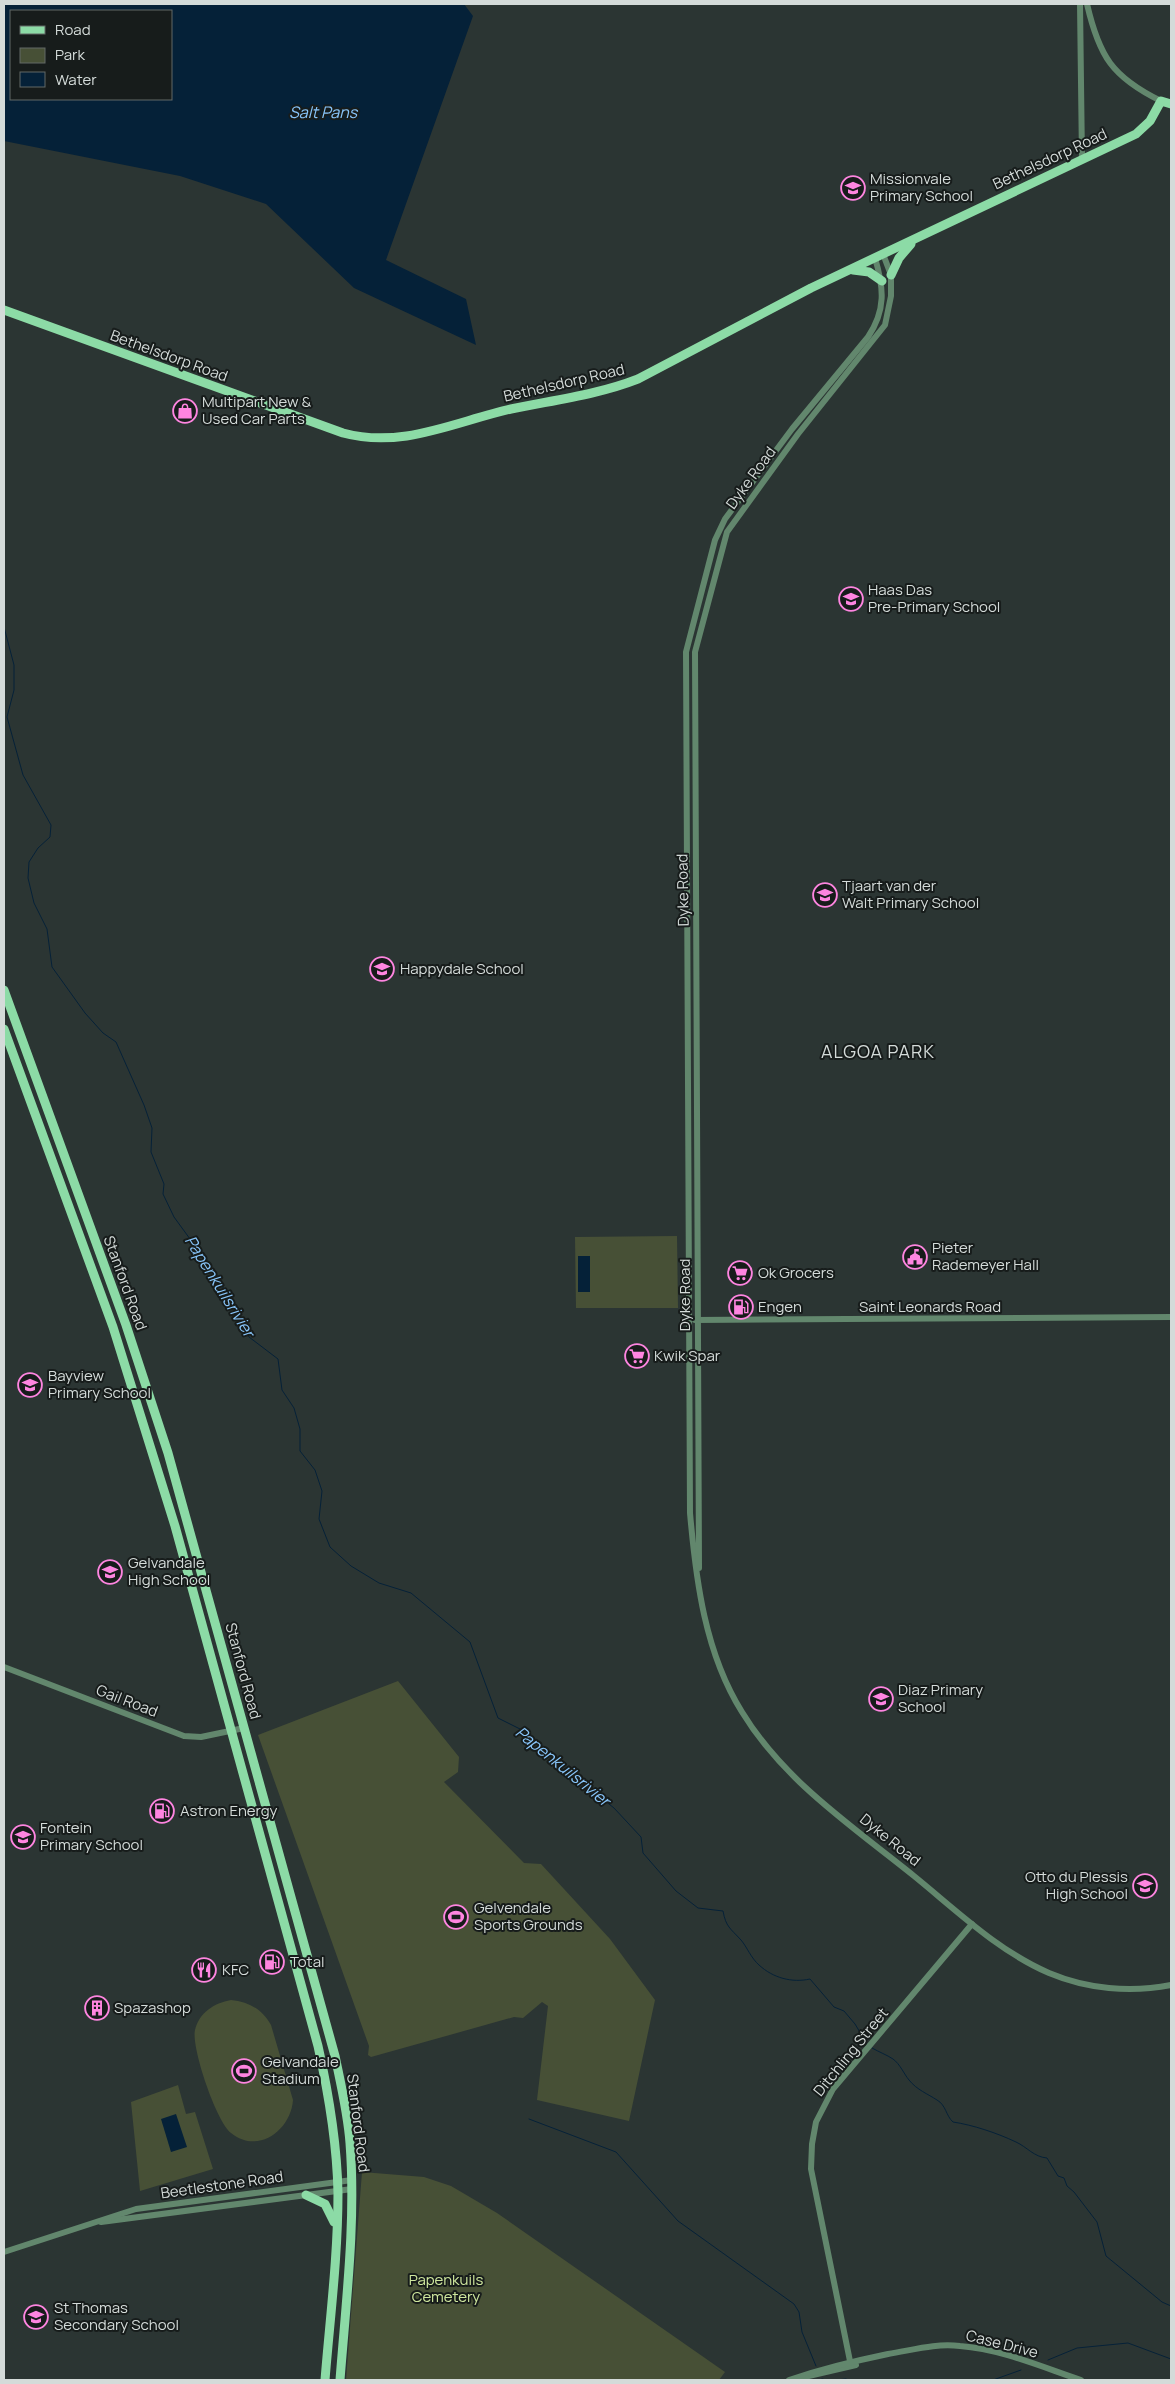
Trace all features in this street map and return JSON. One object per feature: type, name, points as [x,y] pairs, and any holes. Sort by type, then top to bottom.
[{"type":"main road","name":"Bethelsdorp Road","points":[[4,310],[355,437],[387,440],[418,435],[510,410],[623,385],[670,364],[849,270],[1082,160],[1141,130],[1150,121],[1160,101]]},
{"type":"main road","points":[[1160,101],[1171,104]]},
{"type":"main road","points":[[891,275],[904,251],[918,237]]},
{"type":"main road","points":[[849,270],[869,272],[882,281]]},
{"type":"main road","name":"Stanford Road","points":[[4,990],[126,1325],[168,1453],[335,2056],[349,2132],[352,2184],[352,2234],[340,2380]]},
{"type":"main road","name":"Stanford Road","points":[[4,1029],[114,1327],[175,1526],[318,2046],[331,2108],[337,2186],[337,2234],[325,2380]]},
{"type":"main road","points":[[306,2196],[319,2199],[328,2207],[337,2234]]},
{"type":"street","points":[[1080,4],[1082,160]]},
{"type":"street","points":[[1087,4],[1097,38],[1112,67],[1129,83],[1160,101]]},
{"type":"street","name":"Dyke Road","points":[[699,1585],[694,652],[727,532],[798,434],[880,332],[890,308],[891,275],[879,256]]},
{"type":"street","name":"Dyke Road","points":[[879,256],[882,306],[872,330],[781,443],[721,526],[715,540],[686,652],[688,1320],[691,1404],[690,1513],[693,1553],[708,1634],[720,1667],[742,1712],[766,1748],[805,1789],[972,1924],[1021,1959],[1063,1978],[1110,1988],[1137,1989],[1171,1985]]},
{"type":"street","name":"Saint Leonards Road","points":[[688,1320],[1171,1317]]},
{"type":"street","name":"Gail Road","points":[[4,1667],[184,1736],[201,1737],[244,1728]]},
{"type":"street","name":"Ditchling Street","points":[[851,2364],[811,2169],[812,2144],[816,2122],[827,2100],[972,1924]]},
{"type":"street","name":"Beetlestone Road","points":[[4,2252],[136,2209],[352,2184]]},
{"type":"street","name":"Beetlestone Road","points":[[99,2222],[306,2196],[337,2186]]},
{"type":"street","name":"Case Drive","points":[[792,2379],[813,2371],[922,2347],[961,2346],[998,2353],[1081,2380]]},
{"type":"green space","points":[[677,1236],[678,1308],[576,1308],[575,1237]]},
{"type":"green space","name":"Gelvendale Sports Grounds","points":[[398,1681],[459,1757],[458,1772],[444,1782],[524,1863],[541,1864],[610,1939],[655,2000],[629,2121],[537,2100],[548,2006],[542,2002],[523,2018],[514,2017],[371,2057],[368,2055],[369,2046],[258,1735]]},
{"type":"green space","name":"Gelvandale Stadium","points":[[231,2000],[244,2002],[254,2007],[271,2025],[293,2100],[291,2111],[280,2129],[262,2140],[241,2139],[231,2133],[225,2126],[212,2100],[197,2052],[195,2030],[200,2019],[213,2006]]},
{"type":"green space","points":[[178,2085],[186,2114],[195,2112],[213,2169],[140,2191],[131,2102]]},
{"type":"green space","name":"Papenkuils Cemetery","points":[[362,2172],[424,2177],[451,2186],[497,2213],[725,2372],[719,2380],[346,2380]]},
{"type":"water","name":"Salt Pans","points":[[4,4],[464,4],[473,16],[386,260],[466,299],[476,345],[354,288],[266,204],[180,176],[4,141]]},
{"type":"water","points":[[578,1256],[590,1256],[590,1292],[578,1292]]},
{"type":"water","points":[[176,2114],[187,2147],[171,2152],[161,2119]]},
{"type":"waterway","name":"Papenkuilsrivier","points":[[4,627],[14,665],[14,690],[7,717],[23,775],[51,825],[50,837],[38,848],[29,862],[28,878],[34,903],[47,929],[52,967],[85,1013],[103,1033],[116,1042],[144,1105],[152,1128],[151,1152],[164,1184],[163,1194],[174,1217],[217,1276],[249,1337],[278,1359],[282,1390],[294,1408],[300,1429],[300,1451],[315,1470],[322,1491],[319,1519],[330,1547],[351,1566],[379,1583],[411,1593],[470,1642],[498,1718],[524,1731],[572,1778],[585,1785],[614,1808],[641,1837],[643,1853],[676,1891],[698,1908],[723,1911],[729,1927],[759,1965],[770,1973],[790,1980],[810,1979],[834,2007],[844,2011],[855,2024],[867,2044]]},
{"type":"waterway","name":"Papenkuilsrivier","points":[[872,2048],[895,2061],[912,2083],[940,2102],[953,2122],[977,2127],[1001,2136],[1020,2144],[1038,2156],[1047,2158],[1058,2176],[1064,2178],[1067,2186],[1074,2192],[1097,2222],[1106,2256],[1162,2302],[1171,2306]]},
{"type":"waterway","points":[[529,2119],[616,2152],[678,2221],[794,2304],[799,2312],[802,2332],[816,2366]]},
{"type":"waterway","points":[[1048,2360],[1077,2348],[1128,2343],[1171,2359]]},
{"type":"waterway","points":[[993,2380],[1021,2370]]},
{"type":"waterway","points":[[822,2379],[826,2380]]},
{"type":"waterway","points":[[837,2380],[846,2379]]},
{"type":"waterway","points":[[871,2380],[897,2380]]},
{"type":"place","name":"Missionvale Primary School","points":[[853,188]]},
{"type":"place","name":"Multipart New & Used Car Parts","points":[[185,411]]},
{"type":"place","name":"Haas Das Pre-Primary School","points":[[851,599]]},
{"type":"place","name":"Tjaart van der Walt Primary School","points":[[825,895]]},
{"type":"place","name":"Happydale School","points":[[382,969]]},
{"type":"place","name":"Pieter Rademeyer Hall","points":[[915,1257]]},
{"type":"place","name":"Ok Grocers","points":[[740,1273]]},
{"type":"place","name":"Engen","points":[[741,1307]]},
{"type":"place","name":"Kwik Spar","points":[[637,1356]]},
{"type":"place","name":"Bayview Primary School","points":[[30,1385]]},
{"type":"place","name":"Gelvandale High School","points":[[110,1572]]},
{"type":"place","name":"Diaz Primary School","points":[[881,1699]]},
{"type":"place","name":"Astron Energy","points":[[162,1811]]},
{"type":"place","name":"Fontein Primary School","points":[[23,1837]]},
{"type":"place","name":"Otto du Plessis High School","points":[[1145,1886]]},
{"type":"place","name":"Gelvendale Sports Grounds","points":[[456,1917]]},
{"type":"place","name":"Total","points":[[272,1962]]},
{"type":"place","name":"KFC","points":[[204,1970]]},
{"type":"place","name":"Spazashop","points":[[97,2008]]},
{"type":"place","name":"Gelvandale Stadium","points":[[244,2071]]},
{"type":"place","name":"St Thomas Secondary School","points":[[36,2317]]},
{"type":"district","name":"ALGOA PARK","points":[[878,1052]]}]
